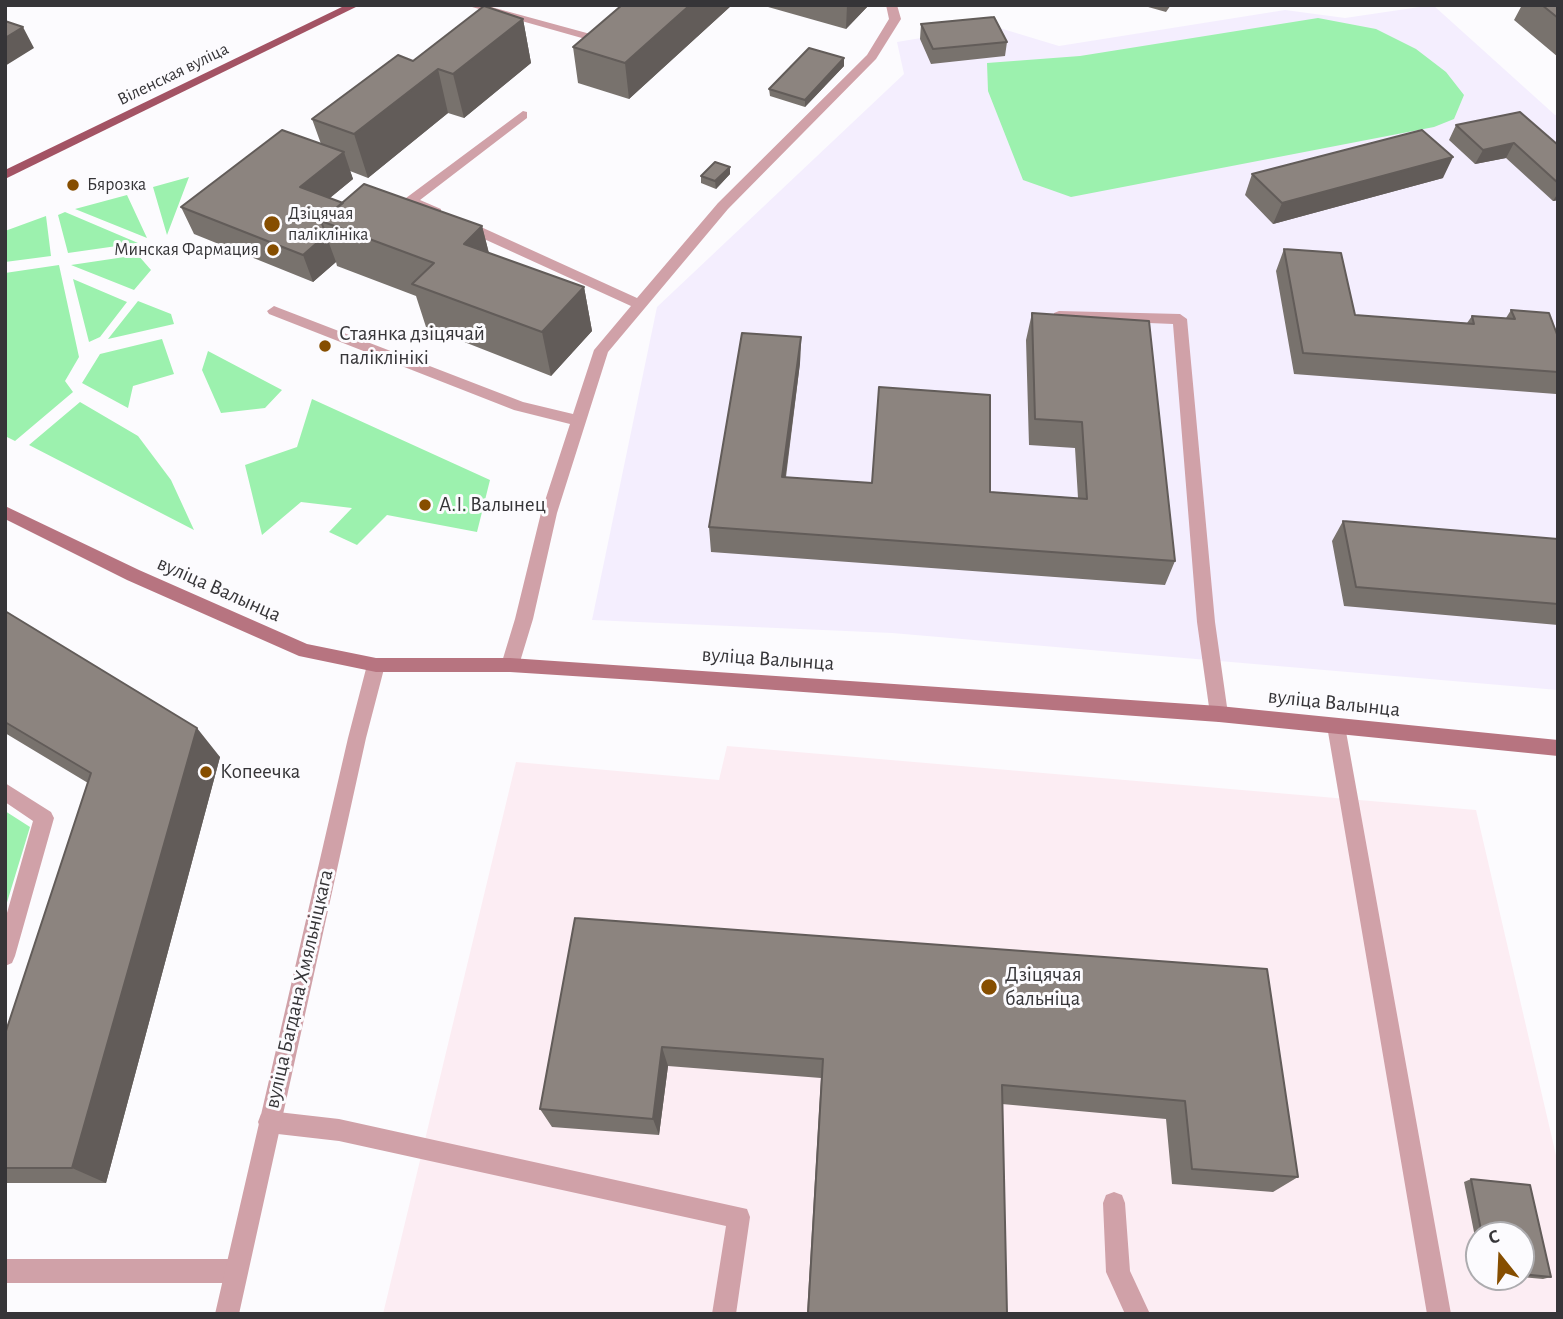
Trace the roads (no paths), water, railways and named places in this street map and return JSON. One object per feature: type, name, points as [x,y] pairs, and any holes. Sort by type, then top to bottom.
[{"type":"main road","name":"Віленская вуліца","points":[[5,175],[355,5]]},
{"type":"street","points":[[470,5],[596,39],[647,5]]},
{"type":"street","points":[[510,665],[524,619],[549,513],[601,351],[723,206],[872,57],[895,19],[891,5]]},
{"type":"street","points":[[523,116],[411,201],[639,304]]},
{"type":"street","points":[[274,311],[519,406],[578,421]]},
{"type":"street","points":[[1042,316],[1180,319],[1206,622],[1219,714]]},
{"type":"street","name":"вуліца Валынца","points":[[5,512],[133,575],[304,651],[376,665],[510,665],[1219,714],[1558,748]]},
{"type":"street","name":"вуліца Багдана Хмяльніцкага","points":[[227,1314],[357,738],[376,665]]},
{"type":"street","points":[[1336,726],[1439,1314]]},
{"type":"street","points":[[5,791],[44,818],[5,957]]},
{"type":"street","points":[[269,1122],[339,1130],[738,1217],[724,1314]]},
{"type":"street","points":[[1114,1203],[1118,1272],[1138,1314]]},
{"type":"street","points":[[5,1271],[235,1271]]},
{"type":"place","name":"Бярозка","points":[[73,185]]},
{"type":"place","name":"Дзіцячая паліклініка","points":[[272,224]]},
{"type":"place","name":"Минская Фармация","points":[[273,250]]},
{"type":"place","name":"Стаянка дзіцячай паліклінікі","points":[[325,346]]},
{"type":"place","name":"А.І. Валынец","points":[[425,505]]},
{"type":"place","name":"Копеечка","points":[[206,772]]},
{"type":"place","name":"Дзіцячая бальніца","points":[[989,987]]}]
